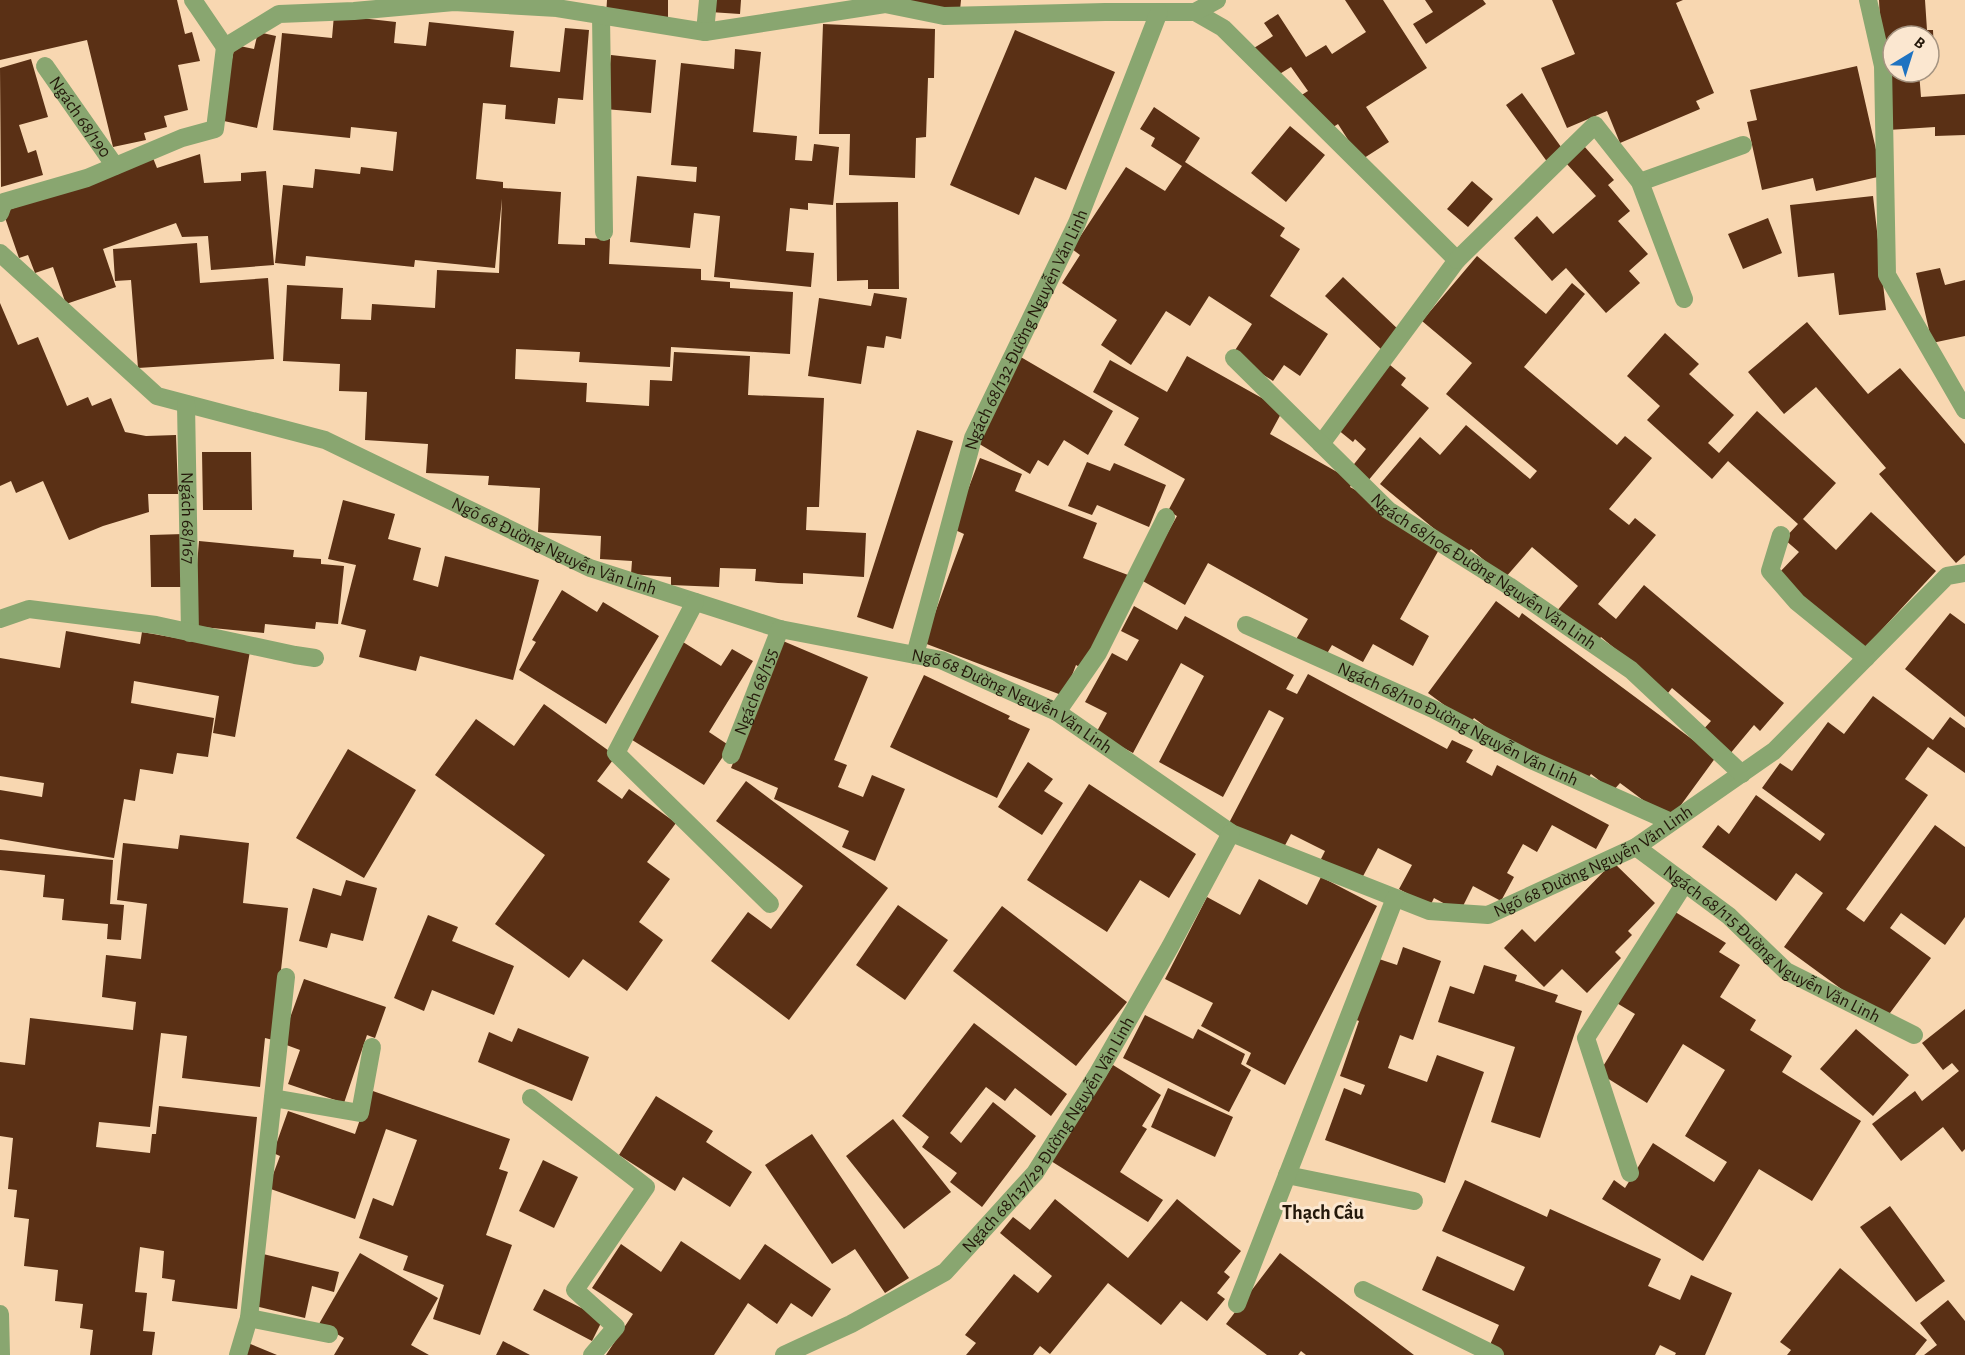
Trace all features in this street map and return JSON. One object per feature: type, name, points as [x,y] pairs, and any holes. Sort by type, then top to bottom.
[{"type":"street","points":[[1,202],[87,178],[182,138],[215,129],[225,47],[193,0]]},
{"type":"street","points":[[705,32],[708,0]]},
{"type":"street","points":[[225,47],[279,14],[354,11],[454,2],[556,8],[705,32],[885,4],[945,16],[1088,6],[1159,12],[1195,12],[1217,0]]},
{"type":"street","points":[[1869,0],[1883,66],[1887,275],[1965,410]]},
{"type":"street","name":"Ngách 68/132 Đường Nguyễn Văn Linh","points":[[915,655],[973,438],[1077,223],[1159,12]]},
{"type":"street","points":[[1195,12],[1223,28],[1457,260]]},
{"type":"street","points":[[601,15],[604,232]]},
{"type":"street","name":"Ngách 68/190","points":[[45,66],[116,166]]},
{"type":"street","points":[[1321,444],[1457,260],[1595,125],[1640,182],[1684,299]]},
{"type":"street","points":[[1640,182],[1743,145]]},
{"type":"street","name":"Ngõ 68 Đường Nguyễn Văn Linh","points":[[0,253],[157,396],[325,440],[590,568],[780,629],[941,660],[1057,712],[1231,833],[1429,911],[1488,915],[1635,847],[1774,751],[1947,576],[1965,573]]},
{"type":"street","name":"Ngách 68/106 Đường Nguyễn Văn Linh","points":[[1234,358],[1389,510],[1509,586],[1631,670],[1742,774]]},
{"type":"street","name":"Ngách 68/167","points":[[186,404],[190,633]]},
{"type":"street","points":[[1057,712],[1098,653],[1166,517]]},
{"type":"street","points":[[1781,535],[1770,571],[1797,602],[1866,658]]},
{"type":"street","points":[[695,602],[616,753],[770,904]]},
{"type":"street","points":[[0,619],[29,609],[156,625],[295,656],[315,658]]},
{"type":"street","name":"Ngách 68/110 Đường Nguyễn Văn Linh","points":[[1246,625],[1433,709],[1528,759],[1671,822]]},
{"type":"street","name":"Ngách 68/155","points":[[731,755],[780,629]]},
{"type":"street","name":"Ngách 68/137/29 Đường Nguyễn Văn Linh","points":[[784,1355],[851,1324],[945,1272],[1035,1173],[1098,1073],[1170,947],[1231,833]]},
{"type":"street","name":"Ngách 68/115 Đường Nguyễn Văn Linh","points":[[1635,847],[1729,916],[1785,971],[1914,1035]]},
{"type":"street","points":[[1630,1173],[1586,1038],[1685,883]]},
{"type":"street","points":[[1237,1304],[1395,898]]},
{"type":"street","points":[[238,1355],[249,1318],[286,977]]},
{"type":"street","points":[[273,1098],[360,1113],[372,1047]]},
{"type":"street","points":[[531,1098],[646,1187],[574,1290],[616,1327],[592,1355]]},
{"type":"street","points":[[1287,1175],[1414,1201]]},
{"type":"street","points":[[1363,1290],[1495,1355]]},
{"type":"street","points":[[0,1314],[1,1355]]},
{"type":"street","points":[[249,1318],[329,1334]]},
{"type":"building","points":[[0,0],[177,0],[185,34],[192,32],[200,61],[178,65],[188,110],[164,116],[167,127],[144,133],[146,140],[113,147],[87,40],[0,60]]},
{"type":"building","points":[[607,0],[668,0],[668,18],[606,16]]},
{"type":"building","points":[[711,0],[741,0],[740,14],[710,12]]},
{"type":"building","points":[[896,0],[961,0],[960,10]]},
{"type":"building","points":[[1345,0],[1383,0],[1427,68],[1366,107],[1389,142],[1361,160],[1338,124],[1330,129],[1300,96],[1308,91],[1291,67],[1273,78],[1254,48],[1273,36],[1264,23],[1278,14],[1306,57],[1326,45],[1332,54],[1366,32]]},
{"type":"building","points":[[1425,0],[1483,0],[1486,4],[1426,44],[1413,24],[1433,12]]},
{"type":"building","points":[[1552,0],[1683,0],[1676,3],[1714,93],[1696,101],[1700,109],[1620,143],[1607,111],[1567,128],[1541,68],[1575,54]]},
{"type":"building","points":[[1879,0],[1925,0],[1927,24],[1881,24],[1881,37]]},
{"type":"building","points":[[334,15],[396,22],[394,43],[426,46],[429,22],[514,31],[510,67],[560,72],[565,28],[589,30],[583,100],[558,98],[555,124],[505,119],[506,105],[483,103],[476,179],[503,182],[503,188],[561,192],[558,244],[585,245],[585,238],[610,239],[609,264],[701,269],[701,280],[730,282],[730,288],[793,292],[790,354],[671,347],[670,367],[579,362],[580,352],[516,349],[515,379],[587,383],[586,402],[649,406],[650,380],[672,381],[674,352],[750,356],[748,395],[824,398],[819,507],[807,507],[806,530],[866,533],[864,577],[803,573],[803,584],[778,583],[755,581],[756,569],[720,568],[719,587],[671,585],[671,577],[631,574],[632,561],[600,559],[601,536],[538,532],[540,488],[488,485],[489,476],[426,473],[428,444],[365,440],[367,392],[339,391],[340,364],[283,361],[287,285],[343,288],[341,319],[371,320],[372,304],[435,308],[437,270],[499,273],[502,199],[495,268],[415,260],[414,267],[306,256],[305,266],[275,263],[283,185],[313,188],[315,169],[360,174],[361,167],[393,171],[397,132],[351,127],[350,138],[273,130],[282,33],[332,38]]},
{"type":"building","points":[[823,24],[935,29],[934,78],[928,78],[926,137],[916,138],[915,178],[849,175],[850,134],[819,134]]},
{"type":"building","points":[[1015,30],[1115,72],[1066,190],[1035,177],[1019,215],[950,185]]},
{"type":"building","points":[[258,32],[276,36],[257,128],[219,120],[235,45],[254,49]]},
{"type":"building","points":[[735,49],[761,52],[753,132],[797,136],[795,160],[812,161],[814,144],[839,147],[833,205],[808,203],[808,210],[790,208],[786,251],[814,253],[811,287],[714,277],[720,216],[694,213],[690,248],[630,242],[637,176],[696,182],[697,167],[671,165],[681,63],[734,69]]},
{"type":"building","points":[[611,55],[656,60],[651,113],[605,109]]},
{"type":"building","points":[[31,59],[48,117],[19,125],[28,153],[36,150],[43,175],[1,187],[0,68]]},
{"type":"building","points":[[1857,66],[1882,176],[1816,191],[1813,178],[1762,190],[1747,122],[1757,120],[1750,90]]},
{"type":"building","points":[[1885,84],[1920,84],[1921,97],[1965,94],[1965,135],[1935,136],[1935,127],[1888,130]]},
{"type":"building","points":[[1522,93],[1564,151],[1548,163],[1506,105]]},
{"type":"building","points":[[1154,107],[1200,138],[1185,162],[1285,228],[1280,236],[1300,249],[1270,296],[1328,334],[1300,376],[1284,365],[1273,381],[1232,355],[1252,324],[1209,296],[1190,326],[1166,311],[1131,365],[1101,345],[1117,320],[1062,283],[1080,255],[1072,249],[1126,167],[1165,191],[1182,166],[1151,146],[1155,138],[1140,129]]},
{"type":"building","points":[[1290,126],[1325,155],[1286,202],[1251,173]]},
{"type":"building","points":[[1584,146],[1614,180],[1608,185],[1630,211],[1618,221],[1648,254],[1629,271],[1640,283],[1606,313],[1566,268],[1552,281],[1514,238],[1537,216],[1553,234],[1596,196],[1566,163]]},
{"type":"building","points":[[200,154],[204,183],[241,181],[241,173],[266,171],[274,265],[211,270],[208,236],[182,237],[176,223],[103,249],[116,287],[66,304],[53,267],[35,273],[28,255],[19,258],[3,212],[153,158],[157,168]]},
{"type":"building","points":[[1472,181],[1493,199],[1468,227],[1447,209]]},
{"type":"building","points":[[1873,196],[1886,310],[1839,315],[1834,273],[1798,277],[1790,205]]},
{"type":"building","points":[[898,202],[899,289],[868,289],[868,280],[837,281],[836,203]]},
{"type":"building","points":[[1768,218],[1782,253],[1743,269],[1728,234]]},
{"type":"building","points":[[197,243],[200,283],[268,278],[274,359],[138,368],[131,280],[115,281],[113,249]]},
{"type":"building","points":[[1477,256],[1546,314],[1572,283],[1585,294],[1524,367],[1617,445],[1625,436],[1652,458],[1609,509],[1629,525],[1635,518],[1656,535],[1598,604],[1616,619],[1644,585],[1784,703],[1760,731],[1754,725],[1729,755],[1701,732],[1711,721],[1672,688],[1668,693],[1601,637],[1596,643],[1556,612],[1578,586],[1532,547],[1505,578],[1471,549],[1466,555],[1380,484],[1420,437],[1440,455],[1466,425],[1530,479],[1537,471],[1446,394],[1472,363],[1422,321]]},
{"type":"building","points":[[1940,268],[1945,285],[1965,280],[1965,336],[1932,343],[1916,273]]},
{"type":"building","points":[[1343,277],[1401,332],[1383,351],[1325,296]]},
{"type":"building","points":[[874,293],[907,298],[901,339],[886,336],[884,348],[867,346],[861,384],[808,376],[819,298],[871,306]]},
{"type":"building","points":[[0,303],[18,345],[38,337],[67,406],[88,397],[92,406],[111,398],[125,432],[146,436],[176,435],[178,494],[148,494],[149,512],[103,526],[69,540],[43,481],[16,493],[11,481],[0,486]]},
{"type":"building","points":[[1807,322],[1868,394],[1900,368],[1965,444],[1965,555],[1956,563],[1879,474],[1886,468],[1816,387],[1784,414],[1748,372]]},
{"type":"building","points":[[1665,333],[1699,364],[1689,374],[1734,415],[1708,443],[1719,453],[1757,411],[1836,483],[1803,519],[1836,550],[1871,512],[1936,571],[1862,651],[1777,575],[1799,552],[1784,539],[1798,524],[1728,461],[1712,479],[1647,420],[1660,406],[1627,376]]},
{"type":"building","points":[[1019,356],[1113,411],[1088,455],[1064,440],[1048,466],[1038,460],[1030,474],[976,442]]},
{"type":"building","points":[[1187,356],[1283,410],[1270,434],[1353,481],[1350,487],[1374,500],[1371,506],[1441,546],[1400,619],[1429,636],[1413,666],[1373,644],[1363,662],[1332,645],[1325,657],[1295,641],[1308,619],[1208,563],[1185,605],[1141,580],[1177,516],[1168,511],[1185,479],[1124,445],[1139,418],[1093,392],[1110,360],[1167,392]]},
{"type":"building","points":[[1390,365],[1406,378],[1401,385],[1429,408],[1367,482],[1351,468],[1366,449],[1355,439],[1353,442],[1337,429]]},
{"type":"building","points":[[917,430],[953,441],[893,629],[857,617]]},
{"type":"building","points":[[202,452],[251,452],[252,510],[203,510]]},
{"type":"building","points":[[980,458],[1022,474],[1015,491],[1097,523],[1083,558],[1128,575],[1083,669],[1076,665],[1064,696],[924,643],[964,534],[953,529]]},
{"type":"building","points":[[1087,462],[1110,471],[1114,463],[1166,485],[1149,527],[1097,505],[1092,515],[1068,506]]},
{"type":"building","points":[[343,500],[395,514],[388,539],[421,548],[413,580],[438,587],[445,556],[539,580],[513,680],[420,656],[416,671],[359,657],[366,630],[341,624],[356,565],[328,559]]},
{"type":"building","points":[[184,534],[185,587],[151,587],[150,535]]},
{"type":"building","points":[[199,541],[294,550],[293,557],[321,559],[321,564],[344,566],[338,624],[316,622],[315,629],[265,624],[264,633],[192,626]]},
{"type":"building","points":[[562,590],[597,612],[603,602],[659,636],[606,724],[519,670],[536,642],[532,640]]},
{"type":"building","points":[[1496,601],[1519,618],[1522,613],[1716,757],[1670,820],[1620,783],[1613,791],[1591,774],[1586,781],[1517,750],[1474,718],[1470,724],[1428,693]]},
{"type":"building","points":[[1134,606],[1177,630],[1185,616],[1294,675],[1286,689],[1297,694],[1308,674],[1447,749],[1452,740],[1473,750],[1466,762],[1492,776],[1497,765],[1609,825],[1596,849],[1552,825],[1537,852],[1523,844],[1507,873],[1514,877],[1501,901],[1473,886],[1460,912],[1434,898],[1430,906],[1399,889],[1412,865],[1378,848],[1361,880],[1321,859],[1325,851],[1291,834],[1282,851],[1229,823],[1284,718],[1269,710],[1223,797],[1159,762],[1204,676],[1181,663],[1133,753],[1096,733],[1107,713],[1085,702],[1112,653],[1127,661],[1139,640],[1121,631]]},
{"type":"building","points":[[1950,613],[1965,624],[1965,717],[1905,669]]},
{"type":"building","points":[[66,631],[140,644],[142,632],[250,651],[235,737],[213,733],[219,696],[134,681],[131,703],[214,718],[208,757],[177,753],[173,774],[140,769],[135,801],[124,799],[114,858],[0,839],[0,790],[42,797],[44,783],[0,776],[0,658],[60,668]]},
{"type":"building","points":[[783,641],[868,677],[834,760],[847,765],[838,787],[863,797],[872,775],[905,789],[875,861],[842,847],[849,831],[774,799],[778,788],[731,768]]},
{"type":"building","points":[[683,642],[721,666],[732,649],[753,661],[709,732],[730,746],[704,785],[629,738]]},
{"type":"building","points":[[924,675],[1010,716],[1008,719],[1030,729],[997,798],[890,747]]},
{"type":"building","points":[[1873,696],[1933,740],[1950,717],[1965,728],[1965,773],[1928,747],[1905,779],[1928,795],[1846,909],[1864,922],[1935,825],[1965,847],[1965,917],[1945,945],[1901,913],[1890,928],[1931,958],[1887,1017],[1864,1000],[1862,1004],[1784,947],[1823,893],[1796,873],[1776,901],[1702,847],[1718,825],[1729,834],[1756,795],[1820,841],[1825,834],[1762,788],[1780,763],[1792,771],[1828,722],[1844,734]]},
{"type":"building","points":[[544,704],[616,756],[597,781],[622,799],[629,789],[676,823],[647,862],[670,879],[639,922],[663,940],[627,991],[583,959],[569,978],[495,924],[545,855],[435,775],[476,719],[514,746]]},
{"type":"building","points":[[348,749],[416,790],[364,878],[296,838]]},
{"type":"building","points":[[1028,762],[1053,779],[1044,791],[1063,803],[1042,835],[998,807]]},
{"type":"building","points":[[746,781],[888,888],[789,1020],[711,961],[748,912],[771,929],[803,886],[716,821]]},
{"type":"building","points":[[1089,784],[1196,854],[1169,898],[1140,880],[1107,932],[1027,880]]},
{"type":"building","points":[[180,835],[249,843],[243,903],[288,908],[273,1040],[265,1038],[260,1087],[182,1078],[187,1036],[161,1033],[150,1127],[99,1122],[96,1147],[150,1153],[152,1134],[156,1134],[159,1106],[257,1117],[237,1309],[172,1301],[175,1280],[162,1278],[164,1251],[140,1247],[135,1292],[147,1293],[143,1331],[155,1332],[152,1355],[90,1355],[93,1330],[80,1328],[83,1304],[55,1301],[58,1270],[24,1266],[29,1219],[14,1217],[17,1190],[8,1189],[13,1138],[0,1136],[0,1062],[25,1065],[30,1018],[133,1030],[136,1002],[102,997],[106,955],[141,959],[147,904],[117,900],[123,843],[178,849]]},
{"type":"building","points":[[0,850],[113,860],[110,904],[124,905],[121,940],[107,939],[108,924],[62,920],[64,899],[43,897],[45,875],[0,870]]},
{"type":"building","points":[[1613,862],[1655,903],[1628,931],[1632,935],[1615,952],[1621,958],[1587,993],[1562,969],[1544,987],[1504,948],[1522,929],[1535,942]]},
{"type":"building","points":[[1321,877],[1377,906],[1285,1085],[1246,1064],[1251,1053],[1201,1026],[1213,1003],[1165,979],[1207,897],[1240,915],[1259,879],[1307,905]]},
{"type":"building","points":[[346,880],[377,888],[363,941],[331,933],[327,948],[299,941],[313,888],[341,896]]},
{"type":"building","points":[[898,905],[948,940],[905,1000],[856,965]]},
{"type":"building","points":[[1002,906],[1127,1002],[1076,1066],[953,971]]},
{"type":"building","points":[[1672,910],[1726,943],[1719,952],[1740,965],[1720,997],[1756,1020],[1750,1030],[1792,1056],[1782,1072],[1861,1121],[1812,1201],[1759,1169],[1703,1261],[1602,1199],[1614,1180],[1625,1188],[1653,1143],[1714,1182],[1727,1162],[1685,1136],[1725,1070],[1683,1044],[1647,1103],[1599,1073],[1635,1014],[1615,1002]]},
{"type":"building","points":[[428,915],[458,927],[452,941],[514,966],[494,1015],[432,990],[424,1011],[394,998]]},
{"type":"building","points":[[1403,947],[1441,961],[1413,1040],[1400,1035],[1388,1068],[1427,1082],[1437,1055],[1484,1072],[1445,1183],[1325,1140],[1344,1088],[1361,1095],[1365,1085],[1340,1076],[1359,1021],[1354,1019],[1376,958],[1397,965]]},
{"type":"building","points":[[1484,965],[1517,975],[1515,981],[1558,995],[1555,1002],[1582,1011],[1540,1138],[1491,1122],[1515,1047],[1438,1022],[1450,986],[1474,994]]},
{"type":"building","points":[[304,979],[386,1007],[375,1038],[367,1035],[344,1103],[288,1084],[300,1050],[281,1043]]},
{"type":"building","points":[[1965,1009],[1965,1149],[1962,1152],[1943,1127],[1901,1161],[1872,1124],[1915,1091],[1922,1101],[1959,1071],[1952,1063],[1943,1070],[1922,1043]]},
{"type":"building","points":[[1145,1015],[1193,1039],[1198,1029],[1245,1054],[1241,1064],[1251,1070],[1229,1112],[1123,1058]]},
{"type":"building","points":[[974,1023],[1067,1094],[1051,1116],[1015,1088],[1005,1101],[986,1087],[950,1133],[961,1143],[993,1102],[1036,1136],[982,1207],[950,1182],[957,1173],[922,1147],[929,1137],[902,1116]]},
{"type":"building","points":[[518,1028],[589,1057],[572,1101],[478,1062],[489,1032],[512,1042]]},
{"type":"building","points":[[1856,1029],[1909,1075],[1873,1116],[1820,1069]]},
{"type":"building","points":[[1113,1065],[1161,1095],[1142,1126],[1147,1129],[1120,1172],[1163,1200],[1148,1222],[1051,1161]]},
{"type":"building","points":[[1168,1088],[1233,1117],[1215,1157],[1151,1127]]},
{"type":"building","points":[[370,1090],[510,1139],[499,1169],[508,1172],[486,1235],[512,1245],[480,1335],[433,1319],[444,1285],[403,1270],[408,1256],[359,1238],[373,1198],[393,1206],[417,1140],[386,1129],[355,1219],[268,1188],[280,1156],[273,1153],[288,1111],[355,1134]]},
{"type":"building","points":[[656,1096],[713,1131],[706,1142],[752,1172],[730,1207],[683,1177],[675,1191],[619,1155]]},
{"type":"building","points":[[893,1119],[951,1192],[904,1229],[846,1156]]},
{"type":"building","points":[[812,1134],[909,1278],[885,1293],[855,1249],[832,1264],[765,1165]]},
{"type":"building","points":[[543,1160],[578,1177],[554,1228],[519,1211]]},
{"type":"building","points":[[1465,1180],[1547,1217],[1550,1209],[1661,1259],[1648,1286],[1680,1300],[1691,1275],[1732,1293],[1705,1355],[1675,1355],[1676,1353],[1660,1345],[1655,1355],[1502,1355],[1488,1349],[1499,1325],[1422,1290],[1437,1256],[1514,1291],[1525,1267],[1442,1231]]},
{"type":"building","points":[[1055,1199],[1128,1258],[1177,1199],[1241,1251],[1224,1272],[1230,1277],[1217,1293],[1225,1299],[1207,1321],[1181,1301],[1161,1325],[1108,1283],[1050,1354],[1040,1346],[1033,1355],[966,1355],[976,1343],[965,1335],[1014,1274],[1038,1293],[1052,1276],[1000,1233],[1013,1217],[1030,1230]]},
{"type":"building","points":[[1890,1206],[1945,1281],[1916,1302],[1860,1227]]},
{"type":"building","points":[[681,1241],[740,1280],[765,1244],[831,1289],[812,1317],[791,1303],[777,1324],[748,1303],[714,1355],[606,1355],[633,1314],[592,1288],[621,1244],[661,1272]]},
{"type":"building","points":[[360,1253],[438,1298],[411,1345],[429,1355],[334,1355],[344,1338],[319,1324]]},
{"type":"building","points":[[1280,1253],[1414,1355],[1306,1355],[1301,1351],[1298,1355],[1267,1355],[1226,1324]]},
{"type":"building","points":[[263,1254],[339,1272],[334,1292],[312,1286],[305,1318],[251,1305]]},
{"type":"building","points":[[1840,1268],[1927,1340],[1915,1355],[1787,1355],[1791,1350],[1780,1342]]},
{"type":"building","points":[[544,1289],[603,1319],[592,1341],[533,1310]]},
{"type":"building","points":[[1948,1300],[1965,1321],[1965,1355],[1924,1355],[1937,1345],[1920,1323]]},
{"type":"building","points":[[503,1341],[530,1355],[496,1355]]},
{"type":"building","points":[[248,1343],[277,1355],[243,1355]]},
{"type":"district","name":"Thạch Cầu","points":[[1323,1212]]}]
